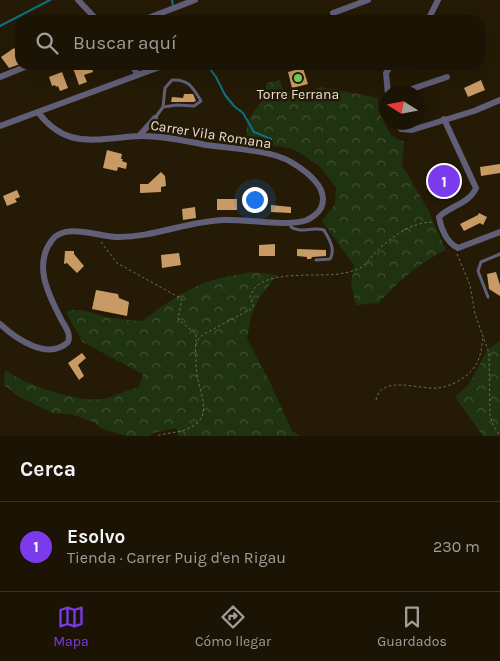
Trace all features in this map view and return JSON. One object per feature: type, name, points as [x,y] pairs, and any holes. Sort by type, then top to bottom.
[{"type":"street","points":[[78,0],[92,15]]},
{"type":"street","points":[[156,15],[195,0]]},
{"type":"street","points":[[333,13],[368,0]]},
{"type":"street","points":[[430,15],[438,0]]},
{"type":"street","points":[[0,77],[18,70]]},
{"type":"street","points":[[135,70],[138,75]]},
{"type":"street","points":[[0,126],[152,70]]},
{"type":"street","points":[[387,85],[386,73],[388,70]]},
{"type":"street","points":[[424,85],[447,77]]},
{"type":"street","points":[[425,125],[474,111],[500,100]]},
{"type":"street","name":"Carrer Vila Romana","points":[[0,324],[15,337],[30,345],[55,348],[68,342],[69,335],[45,284],[43,275],[47,247],[62,232],[71,231],[113,237],[138,236],[203,222],[222,220],[290,222],[306,220],[318,212],[324,199],[323,193],[312,179],[285,159],[153,136],[106,139],[72,137],[63,134],[46,122],[38,112]]},
{"type":"street","name":"Carrer Vila Romana","points":[[140,136],[155,118]]},
{"type":"street","points":[[444,119],[476,188],[474,193],[467,199],[444,212],[439,217],[440,223],[451,245],[458,248],[500,232]]},
{"type":"lane","points":[[155,118],[163,108],[165,88],[172,80],[180,80],[192,85],[201,100],[194,106],[177,105],[163,108]]},
{"type":"lane","points":[[290,222],[291,227],[298,230],[320,228],[324,230],[334,250],[330,259],[316,260]]},
{"type":"lane","points":[[488,298],[478,271],[481,262],[500,254]]},
{"type":"path","points":[[196,345],[199,338],[204,334],[213,331],[218,326],[253,307],[250,298],[252,291],[274,277],[334,275],[356,270],[367,263],[373,254],[403,231],[422,223],[440,223]]},
{"type":"path","points":[[97,235],[107,252],[116,262],[182,299],[178,319],[196,334],[198,384],[203,396],[204,409],[202,419],[195,425],[172,434],[156,436]]},
{"type":"path","points":[[454,246],[470,285],[475,314],[489,353],[490,416],[500,436]]},
{"type":"path","points":[[376,400],[377,393],[382,387],[392,385],[436,388],[451,385],[465,377],[476,364],[483,336]]},
{"type":"green space","points":[[280,80],[284,92],[303,93],[321,87],[378,98],[380,130],[388,130],[391,135],[404,142],[402,165],[427,208],[446,250],[427,260],[410,273],[379,303],[356,305],[351,285],[354,265],[322,221],[335,204],[336,187],[318,165],[294,149],[245,141],[248,120],[261,102],[267,83]]},
{"type":"green space","points":[[252,272],[278,275],[260,296],[251,316],[247,339],[269,380],[292,431],[300,436],[179,436],[176,428],[153,433],[149,436],[128,436],[102,429],[93,422],[71,414],[52,413],[18,396],[4,385],[5,370],[38,387],[78,398],[102,399],[139,387],[143,374],[82,342],[66,312],[81,310],[106,317],[142,321],[168,302],[197,286],[217,279]]},
{"type":"green space","points":[[500,341],[500,436],[483,436],[455,397],[469,384],[488,349]]},
{"type":"building","points":[[14,48],[15,66],[9,68],[1,57]]},
{"type":"building","points":[[74,70],[92,70],[93,72],[84,75],[87,82],[79,85]]},
{"type":"building","name":"Torre Ferrana","points":[[304,70],[308,84],[292,88],[288,72]]},
{"type":"building","points":[[62,72],[68,88],[60,91],[58,86],[52,86],[49,77]]},
{"type":"building","points":[[481,80],[485,90],[468,97],[464,88]]},
{"type":"building","points":[[184,94],[193,94],[196,101],[171,102],[172,97],[183,98]]},
{"type":"building","points":[[107,150],[122,154],[122,161],[127,163],[126,169],[118,167],[117,171],[103,168]]},
{"type":"building","points":[[500,164],[500,173],[481,176],[480,167]]},
{"type":"building","points":[[161,172],[165,176],[166,186],[161,187],[161,192],[140,193],[140,184],[148,184]]},
{"type":"building","points":[[441,174],[443,177],[447,176],[455,190],[442,197],[438,190],[435,192],[429,181]]},
{"type":"building","points":[[17,190],[20,197],[15,199],[17,202],[7,206],[3,196]]},
{"type":"building","points":[[217,199],[237,199],[237,210],[217,210]]},
{"type":"building","points":[[271,205],[291,207],[291,213],[271,212]]},
{"type":"building","points":[[195,207],[196,218],[183,220],[182,209]]},
{"type":"building","points":[[479,213],[487,217],[483,225],[480,223],[464,231],[460,224]]},
{"type":"building","points":[[275,244],[275,256],[259,256],[259,245]]},
{"type":"building","points":[[297,249],[326,250],[326,256],[307,259],[307,257],[297,256]]},
{"type":"building","points":[[65,251],[74,251],[74,254],[84,266],[77,273],[67,263],[64,264]]},
{"type":"building","points":[[179,253],[181,265],[162,268],[161,255]]},
{"type":"building","points":[[496,272],[500,285],[500,296],[489,289],[487,274]]},
{"type":"building","points":[[96,290],[118,294],[119,298],[129,302],[127,316],[92,309]]},
{"type":"building","points":[[82,353],[86,358],[78,365],[84,376],[79,380],[68,363]]},
{"type":"waterway","points":[[21,15],[50,0]]},
{"type":"waterway","points":[[172,0],[173,5]]},
{"type":"waterway","points":[[0,26],[15,18]]},
{"type":"waterway","points":[[211,70],[225,95],[243,113],[254,132],[271,139]]},
{"type":"place","name":"Torre Ferrana","points":[[298,78]]},
{"type":"place","name":"Esolvo","points":[[444,181]]}]
